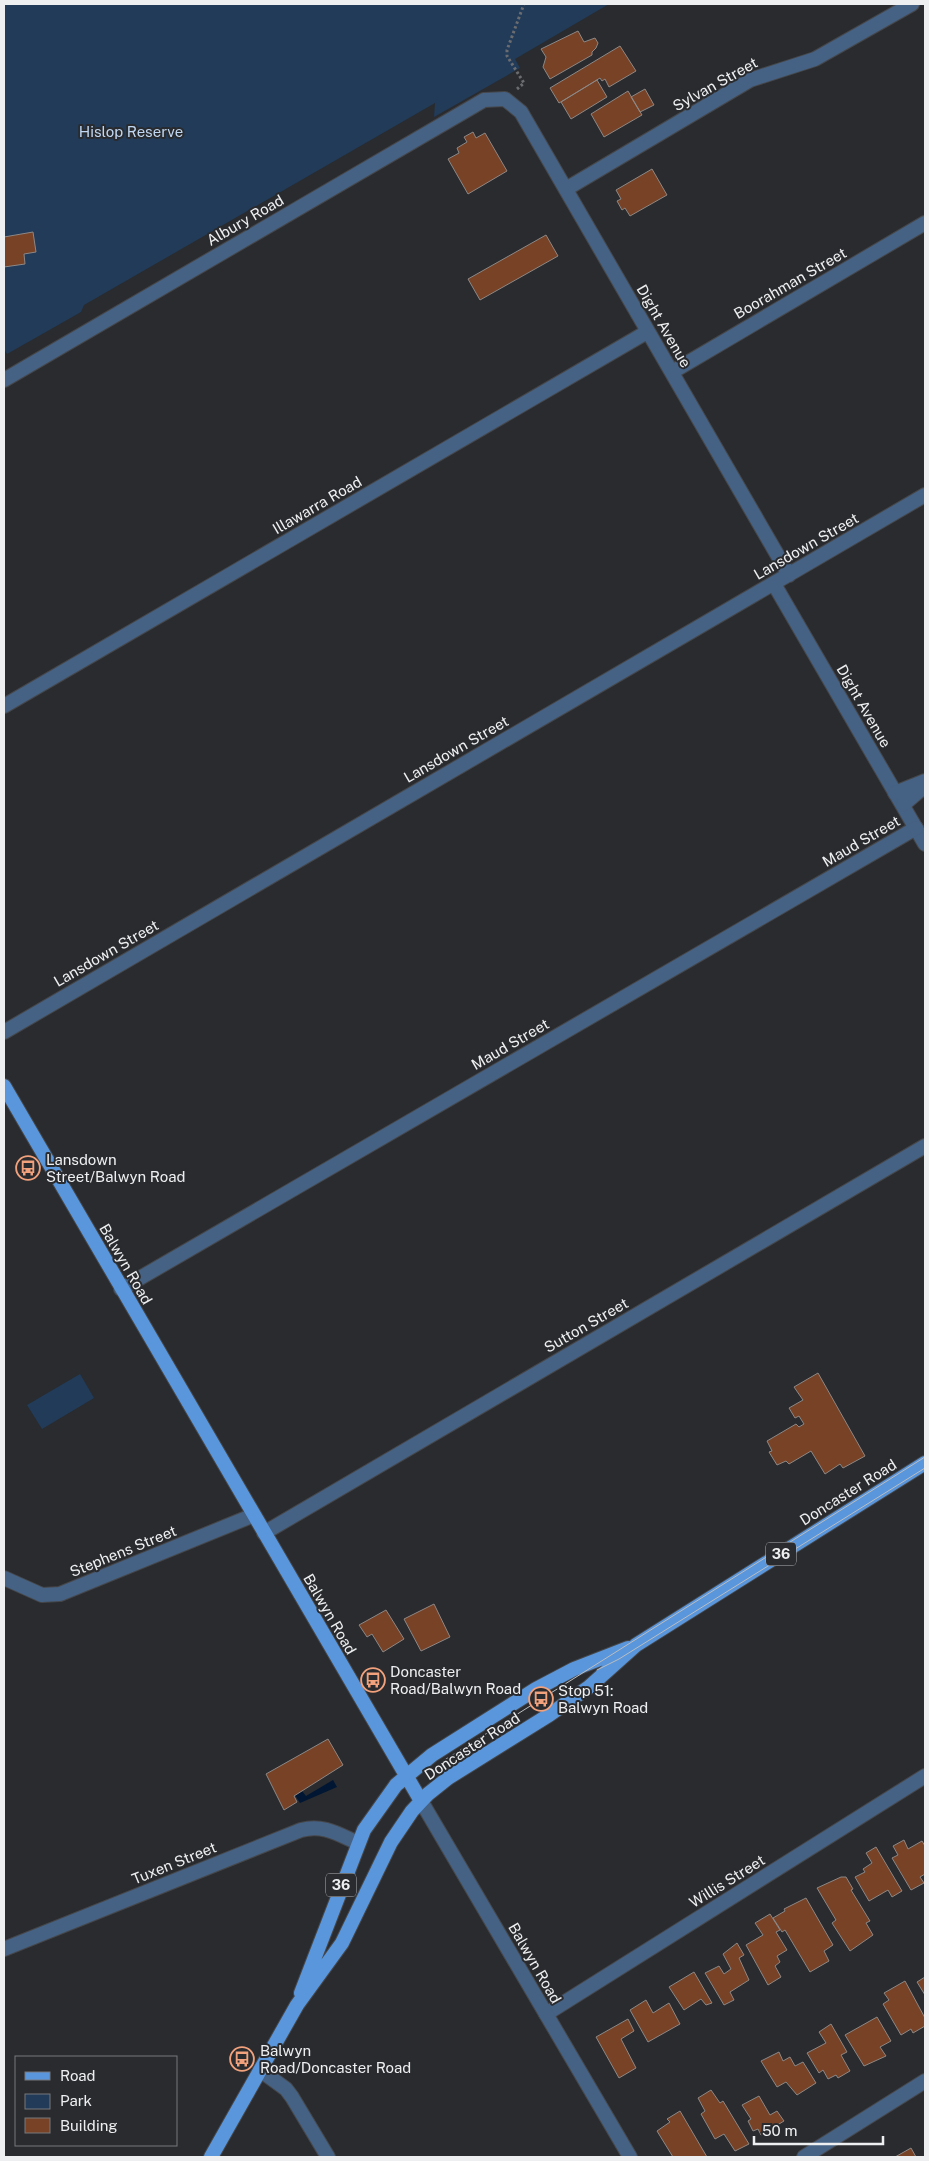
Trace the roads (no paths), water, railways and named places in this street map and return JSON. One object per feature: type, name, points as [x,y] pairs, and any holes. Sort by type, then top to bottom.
[{"type":"main road","name":"Balwyn Road","points":[[4,1086],[421,1801]]},
{"type":"main road","name":"Doncaster Road","points":[[296,2005],[336,1953],[391,1842],[421,1801],[448,1778],[576,1696],[636,1645],[925,1463]]},
{"type":"main road","name":"Doncaster Road","points":[[211,2157],[296,2005],[358,1843],[370,1819],[389,1793],[405,1776],[432,1755],[536,1689],[574,1669],[636,1645]]},
{"type":"street","name":"Sylvan Street","points":[[566,189],[750,80],[821,56],[912,4]]},
{"type":"street","name":"Dight Avenue","points":[[506,99],[521,112],[789,575]]},
{"type":"street","name":"Albury Road","points":[[4,380],[484,100],[506,99]]},
{"type":"street","name":"Boorahman Street","points":[[672,372],[925,223]]},
{"type":"street","name":"Illawarra Road","points":[[4,706],[647,332]]},
{"type":"street","name":"Lansdown Street","points":[[4,1032],[925,496]]},
{"type":"street","name":"Dight Avenue","points":[[774,584],[925,844]]},
{"type":"street","name":"Maud Street","points":[[895,793],[925,781]]},
{"type":"street","name":"Maud Street","points":[[903,805],[925,786]]},
{"type":"street","name":"Maud Street","points":[[121,1289],[916,828]]},
{"type":"street","name":"Sutton Street","points":[[264,1533],[925,1146]]},
{"type":"street","name":"Stephens Street","points":[[4,1578],[42,1595],[60,1594],[254,1515]]},
{"type":"street","name":"Willis Street","points":[[546,2014],[925,1776]]},
{"type":"street","name":"Balwyn Road","points":[[421,1801],[630,2157]]},
{"type":"street","name":"Tuxen Street","points":[[4,1949],[301,1830],[324,1828],[358,1843]]},
{"type":"street","points":[[260,2070],[286,2089],[328,2157]]},
{"type":"street","points":[[804,2157],[925,2081]]},
{"type":"tram line","points":[[443,1761],[925,1457]]},
{"type":"tram line","points":[[597,1670],[619,1659],[925,1468]]},
{"type":"place","name":"Lansdown Street/Balwyn Road","points":[[28,1168]]},
{"type":"place","name":"Doncaster Road/Balwyn Road","points":[[373,1680]]},
{"type":"place","name":"Stop 51: Balwyn Road","points":[[541,1699]]},
{"type":"place","name":"Balwyn Road/Doncaster Road","points":[[242,2059]]},
{"type":"park label","name":"Hislop Reserve","points":[[131,131]]}]
